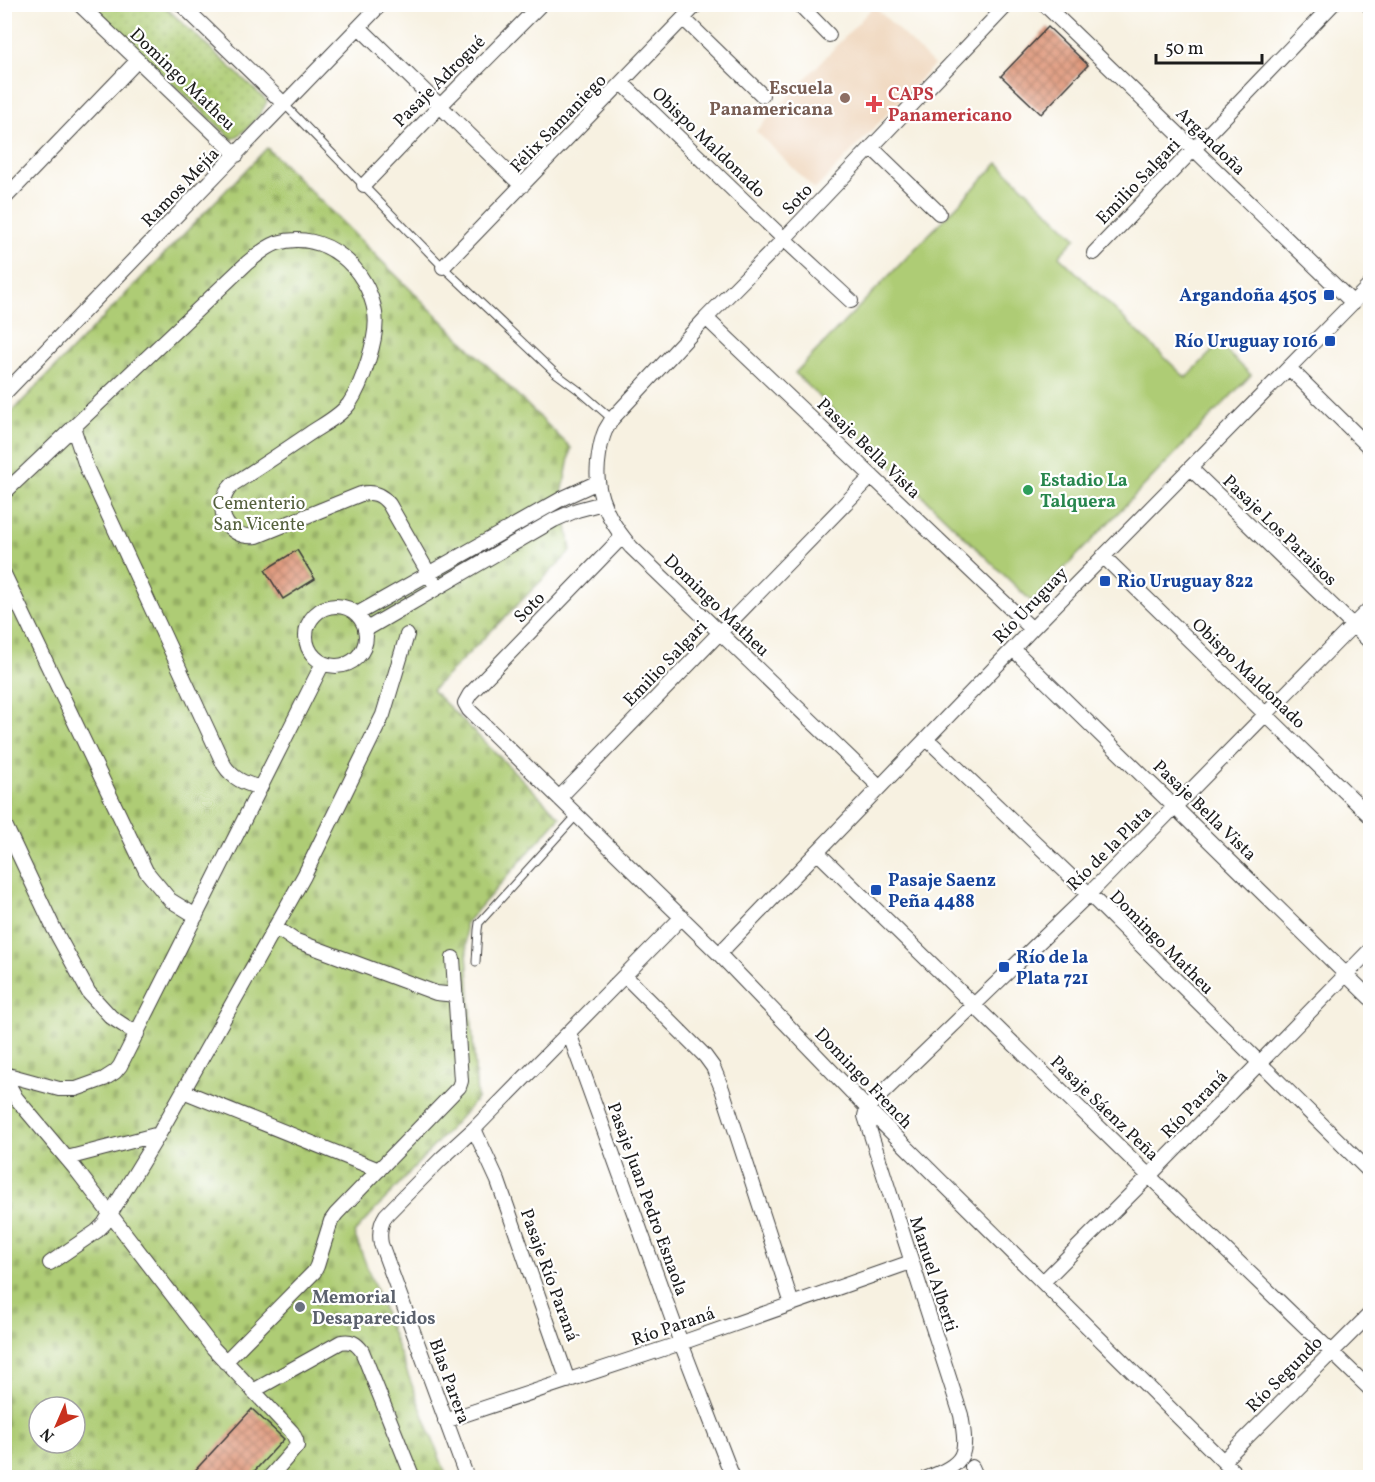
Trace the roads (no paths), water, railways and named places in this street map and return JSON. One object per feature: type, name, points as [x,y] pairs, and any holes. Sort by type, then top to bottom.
[{"type":"street","name":"Domingo Matheu","points":[[79,4],[237,155]]},
{"type":"street","name":"Ramos Mejía","points":[[6,390],[237,155],[381,4]]},
{"type":"street","name":"Pasaje Adrogué","points":[[364,184],[541,4]]},
{"type":"street","name":"Félix Samaniego","points":[[443,267],[697,4]]},
{"type":"street","points":[[799,4],[829,35]]},
{"type":"street","name":"Soto","points":[[612,419],[1008,4]]},
{"type":"street","name":"Argandoña","points":[[1044,4],[1353,303]]},
{"type":"street","name":"Emilio Salgari","points":[[1094,253],[1333,4]]},
{"type":"street","points":[[185,6],[284,104]]},
{"type":"street","points":[[684,19],[762,94]]},
{"type":"street","points":[[359,27],[522,186]]},
{"type":"street","points":[[4,199],[138,60]]},
{"type":"street","name":"Obispo Maldonado","points":[[622,83],[851,301]]},
{"type":"street","points":[[871,147],[939,213]]},
{"type":"street","points":[[4,493],[247,263],[266,248],[277,243],[303,240],[324,244],[343,256],[355,268],[370,292],[376,323],[369,357],[358,386],[344,409],[328,422],[233,484],[222,503],[225,522],[239,535],[257,536],[361,494],[375,493],[389,504],[437,588]]},
{"type":"street","name":"Río Uruguay","points":[[719,954],[1103,556],[1371,285]]},
{"type":"street","name":"Pasaje Bella Vista","points":[[706,318],[1032,629]]},
{"type":"street","points":[[1289,368],[1371,448]]},
{"type":"street","name":"Domingo Matheu","points":[[612,419],[605,430],[600,450],[597,482],[603,503],[622,537],[880,787]]},
{"type":"street","points":[[73,427],[87,469],[224,765],[228,772],[240,781],[260,788]]},
{"type":"street","name":"Pasaje Los Paraisos","points":[[1190,468],[1371,642]]},
{"type":"street","name":"Emilio Salgari","points":[[559,798],[872,476]]},
{"type":"street","points":[[357,614],[563,498],[597,482]]},
{"type":"street","points":[[365,630],[554,520],[577,510],[603,503]]},
{"type":"street","name":"Soto","points":[[465,703],[470,694],[622,537]]},
{"type":"street","name":"Obispo Maldonado","points":[[1103,556],[1371,816]]},
{"type":"street","points":[[4,574],[146,871],[170,900],[196,916]]},
{"type":"street","points":[[328,606],[349,608],[357,614],[365,630],[363,649],[350,662],[341,665],[323,663],[308,648],[307,627],[311,618],[328,606]]},
{"type":"street","name":"Río de la Plata","points":[[867,1108],[1089,894],[1371,608]]},
{"type":"street","points":[[50,1263],[97,1231],[111,1215],[159,1134],[303,876],[383,715],[407,635]]},
{"type":"street","name":"Pasaje Bella Vista","points":[[1013,649],[1371,998]]},
{"type":"street","points":[[4,1075],[59,1089],[76,1089],[96,1083],[115,1072],[137,1034],[323,663]]},
{"type":"street","name":"Domingo French","points":[[465,703],[469,710],[682,917],[867,1108],[1240,1478]]},
{"type":"street","name":"Domingo Matheu","points":[[927,738],[1371,1172]]},
{"type":"street","points":[[4,823],[54,929],[89,993],[111,1017],[137,1034]]},
{"type":"street","name":"Pasaje Sáenz Peña","points":[[817,852],[1371,1389]]},
{"type":"street","points":[[474,1129],[682,917]]},
{"type":"street","points":[[275,927],[294,940],[436,993],[456,994]]},
{"type":"street","name":"Río Paraná","points":[[1043,1282],[1371,950]]},
{"type":"street","points":[[225,1362],[314,1272],[336,1214],[459,1087],[461,1081],[453,958]]},
{"type":"street","points":[[625,976],[705,1056],[713,1067],[792,1304]]},
{"type":"street","name":"Pasaje Juan Pedro Esnaola","points":[[569,1033],[681,1343],[733,1478]]},
{"type":"street","points":[[4,1075],[16,1098],[67,1158],[225,1362],[292,1432],[297,1446],[269,1478]]},
{"type":"street","points":[[183,1091],[379,1170]]},
{"type":"street","name":"Manuel Alberti","points":[[867,1108],[865,1116],[962,1415],[963,1453],[954,1465],[927,1478]]},
{"type":"street","name":"Blas Parera","points":[[467,1478],[381,1244],[380,1229],[386,1215],[474,1129]]},
{"type":"street","name":"Pasaje Río Paraná","points":[[474,1129],[498,1181],[568,1380]]},
{"type":"street","points":[[67,1158],[159,1134]]},
{"type":"street","name":"Río Paraná","points":[[445,1421],[681,1343],[911,1262]]},
{"type":"street","name":"Río Segundo","points":[[1223,1461],[1371,1314]]},
{"type":"street","points":[[253,1391],[341,1342],[349,1340],[357,1344],[362,1351],[413,1478]]},
{"type":"lane","points":[[284,104],[443,267],[554,372],[612,419]]},
{"type":"lane","points":[[476,962],[479,923],[577,815]]},
{"type":"place","name":"Escuela Panamericana","points":[[845,98]]},
{"type":"place","name":"CAPS Panamericano","points":[[874,104]]},
{"type":"place","name":"Argandoña 4505","points":[[1329,295]]},
{"type":"place","name":"Río Uruguay 1016","points":[[1330,341]]},
{"type":"place","name":"Estadio La Talquera","points":[[1028,490]]},
{"type":"place","name":"Rio Uruguay 822","points":[[1105,581]]},
{"type":"place","name":"Pasaje Saenz Peña 4488","points":[[876,890]]},
{"type":"place","name":"Río de la Plata 721","points":[[1004,967]]},
{"type":"place","name":"Memorial Desaparecidos","points":[[300,1307]]},
{"type":"park label","name":"Cementerio San Vicente","points":[[259,513]]}]
